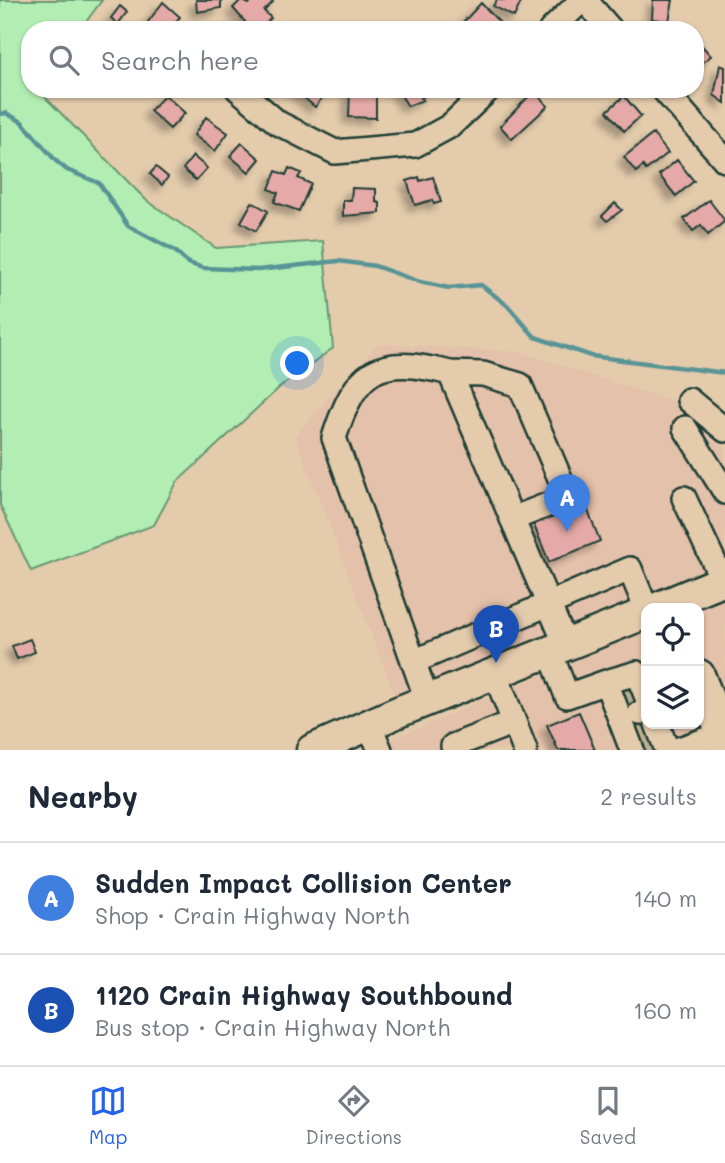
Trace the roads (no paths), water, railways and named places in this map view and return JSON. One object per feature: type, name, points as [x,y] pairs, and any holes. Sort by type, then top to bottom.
[{"type":"main road","points":[[670,603],[724,581]]},
{"type":"main road","points":[[312,750],[374,737],[427,700],[641,615]]},
{"type":"main road","points":[[704,687],[724,736]]},
{"type":"street","points":[[561,21],[583,0],[603,21]]},
{"type":"street","points":[[249,98],[278,123],[335,152],[415,145],[450,126],[480,98]]},
{"type":"street","points":[[671,98],[725,160]]},
{"type":"street","points":[[427,700],[334,438],[345,404],[359,380],[389,366],[424,366],[450,373],[483,374],[520,385],[568,497],[512,519]]},
{"type":"street","points":[[450,373],[549,603],[567,696],[637,673],[641,715]]},
{"type":"street","points":[[689,400],[725,430]]},
{"type":"street","points":[[685,428],[725,492]]},
{"type":"street","points":[[684,498],[724,581]]},
{"type":"street","points":[[413,662],[631,569],[655,603]]},
{"type":"street","points":[[495,673],[525,750]]},
{"type":"street","points":[[606,682],[641,724]]},
{"type":"street","points":[[453,746],[514,722]]},
{"type":"street","points":[[672,729],[724,736]]},
{"type":"waterway","points":[[0,114],[6,113],[22,122],[67,170],[99,183],[128,226],[175,251],[188,263],[203,268],[258,270],[338,261],[375,266],[420,282],[449,288],[481,285],[507,305],[535,337],[591,356],[725,373]]},
{"type":"tunnel","points":[[621,702],[635,698]]},
{"type":"tunnel","points":[[634,732],[641,729]]},
{"type":"tunnel","points":[[640,747],[652,742]]},
{"type":"place","name":"Sudden Impact Collision Center","points":[[567,532]]},
{"type":"place","name":"1120 Crain Highway Southbound","points":[[496,663]]}]
